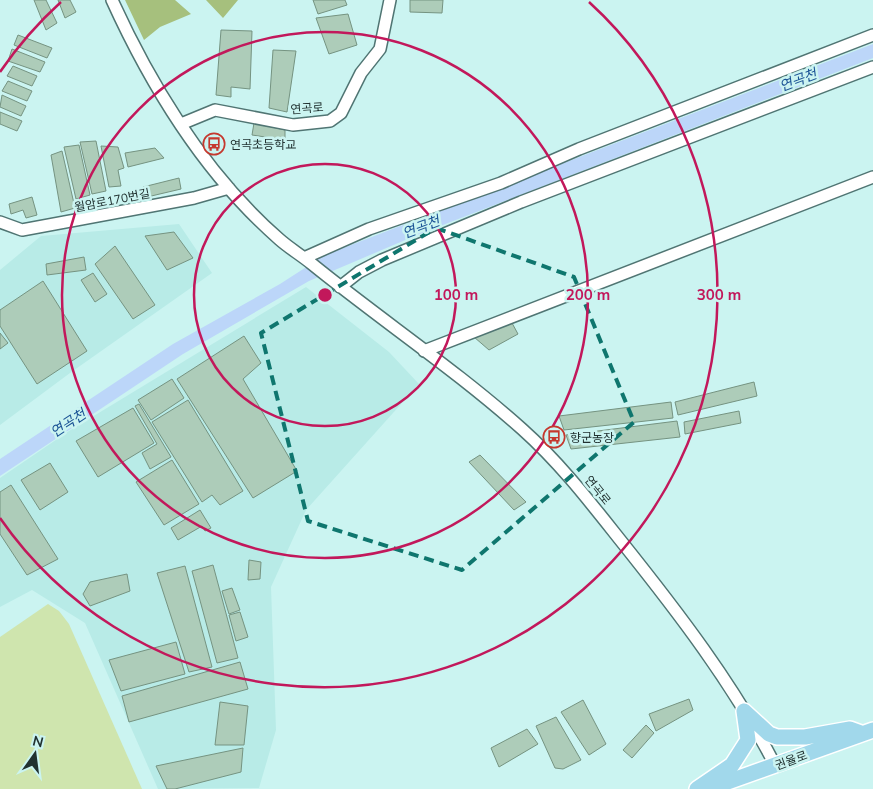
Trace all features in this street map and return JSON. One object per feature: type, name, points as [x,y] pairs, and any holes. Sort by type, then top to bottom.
[{"type":"main road","points":[[744,711],[769,734],[777,737],[797,738],[850,728],[868,732]]},
{"type":"main road","points":[[697,789],[732,765],[748,740],[744,711]]},
{"type":"main road","name":"권율로","points":[[708,789],[868,732]]},
{"type":"street","points":[[112,0],[158,90],[181,124],[229,188],[277,238],[304,258],[368,230],[501,183],[579,149],[873,35]]},
{"type":"street","name":"연곡로","points":[[181,124],[215,110],[293,125],[330,121],[341,113],[361,73],[380,49],[390,0]]},
{"type":"street","points":[[340,287],[359,272],[382,260],[521,202],[873,67]]},
{"type":"street","points":[[424,351],[873,177]]},
{"type":"street","name":"월암로170번길","points":[[0,222],[22,230],[36,228],[194,198],[229,188]]},
{"type":"street","name":"연곡로","points":[[304,258],[485,396],[550,455],[672,606],[744,711],[775,765]]},
{"type":"highlighted area","points":[[436,228],[574,277],[634,422],[462,570],[308,521],[261,333]]},
{"type":"shaded area","points":[[179,224],[212,273],[0,425],[0,270],[41,236]]},
{"type":"shaded area","points":[[306,287],[389,352],[419,384],[306,510],[271,587],[276,730],[259,788],[158,789],[85,623],[32,590],[0,607],[0,478],[69,431]]},
{"type":"green space","points":[[125,0],[175,0],[191,14],[160,27],[144,40]]},
{"type":"green space","points":[[206,0],[238,0],[223,18]]},
{"type":"green space","points":[[48,604],[59,611],[69,624],[142,789],[0,789],[0,637]]},
{"type":"water","name":"연곡천","points":[[873,44],[873,58],[417,235],[309,281],[183,354],[0,476],[0,459],[173,344],[280,284],[325,255]]},
{"type":"building","points":[[34,0],[46,0],[57,23],[46,30]]},
{"type":"building","points":[[58,0],[70,0],[76,12],[65,18]]},
{"type":"building","points":[[313,0],[345,0],[347,5],[318,14]]},
{"type":"building","points":[[410,0],[443,0],[442,13],[410,12]]},
{"type":"building","points":[[348,14],[357,45],[329,54],[316,18]]},
{"type":"building","points":[[221,30],[252,31],[250,89],[231,87],[231,97],[216,95]]},
{"type":"building","points":[[18,35],[52,48],[47,58],[14,45]]},
{"type":"building","points":[[12,49],[45,62],[40,72],[8,61]]},
{"type":"building","points":[[273,50],[296,51],[287,112],[269,108]]},
{"type":"building","points":[[13,66],[37,76],[32,86],[7,76]]},
{"type":"building","points":[[8,81],[32,91],[27,101],[2,91]]},
{"type":"building","points":[[2,95],[26,106],[21,116],[0,107]]},
{"type":"building","points":[[0,112],[22,121],[17,131],[0,124]]},
{"type":"building","points":[[254,123],[285,130],[285,140],[252,135]]},
{"type":"building","points":[[96,141],[106,191],[92,194],[80,142]]},
{"type":"building","points":[[79,145],[90,195],[76,199],[64,147]]},
{"type":"building","points":[[101,146],[118,147],[124,168],[118,170],[121,186],[109,187]]},
{"type":"building","points":[[155,148],[164,158],[128,167],[125,153]]},
{"type":"building","points":[[62,151],[75,208],[61,212],[51,155]]},
{"type":"building","points":[[179,178],[181,189],[147,197],[143,187]]},
{"type":"building","points":[[32,197],[37,215],[26,218],[23,210],[11,214],[9,204]]},
{"type":"building","points":[[174,232],[193,258],[167,270],[145,236]]},
{"type":"building","points":[[115,246],[155,305],[133,319],[95,264]]},
{"type":"building","points":[[84,257],[86,270],[47,275],[46,264]]},
{"type":"building","points":[[93,273],[107,294],[95,302],[81,280]]},
{"type":"building","points":[[43,281],[87,351],[37,384],[0,326],[0,310]]},
{"type":"building","points":[[512,323],[518,334],[489,350],[474,337]]},
{"type":"building","points":[[0,333],[8,343],[0,349]]},
{"type":"building","points":[[244,336],[261,363],[243,379],[297,471],[253,498],[177,379]]},
{"type":"building","points":[[172,379],[184,398],[151,420],[138,400]]},
{"type":"building","points":[[754,382],[757,396],[678,415],[675,402]]},
{"type":"building","points":[[188,400],[243,491],[220,505],[212,495],[202,502],[152,422]]},
{"type":"building","points":[[671,402],[673,418],[564,430],[559,416]]},
{"type":"building","points":[[139,404],[171,457],[150,469],[142,453],[157,444],[135,406]]},
{"type":"building","points":[[133,408],[154,443],[98,477],[76,441]]},
{"type":"building","points":[[739,411],[741,423],[685,434],[684,422]]},
{"type":"building","points":[[677,421],[680,437],[571,449],[566,435]]},
{"type":"building","points":[[480,455],[526,502],[514,510],[469,462]]},
{"type":"building","points":[[172,460],[199,504],[164,525],[136,482]]},
{"type":"building","points":[[50,463],[68,492],[40,510],[21,480]]},
{"type":"building","points":[[11,485],[58,559],[27,575],[0,534],[0,492]]},
{"type":"building","points":[[200,510],[211,528],[205,531],[202,526],[178,540],[171,528]]},
{"type":"building","points":[[249,560],[261,562],[260,579],[248,580]]},
{"type":"building","points":[[213,565],[238,658],[217,663],[192,571]]},
{"type":"building","points":[[185,566],[212,667],[189,672],[157,573]]},
{"type":"building","points":[[127,574],[130,591],[90,606],[83,594],[90,582]]},
{"type":"building","points":[[232,588],[240,610],[229,614],[222,591]]},
{"type":"building","points":[[240,612],[248,637],[236,641],[229,615]]},
{"type":"building","points":[[176,642],[185,674],[121,691],[109,660]]},
{"type":"building","points":[[240,662],[248,689],[129,722],[122,696]]},
{"type":"building","points":[[689,699],[693,710],[656,731],[649,714]]},
{"type":"building","points":[[583,700],[606,744],[589,755],[561,712]]},
{"type":"building","points":[[220,702],[248,706],[244,745],[215,745]]},
{"type":"building","points":[[556,717],[581,760],[563,769],[555,768],[536,726]]},
{"type":"building","points":[[646,725],[654,733],[632,758],[623,750]]},
{"type":"building","points":[[527,729],[538,744],[499,767],[491,748]]},
{"type":"building","points":[[243,748],[241,772],[175,789],[167,789],[156,766]]},
{"type":"place","name":"연곡초등학교","points":[[214,144]]},
{"type":"place","name":"향군농장","points":[[554,437]]}]
